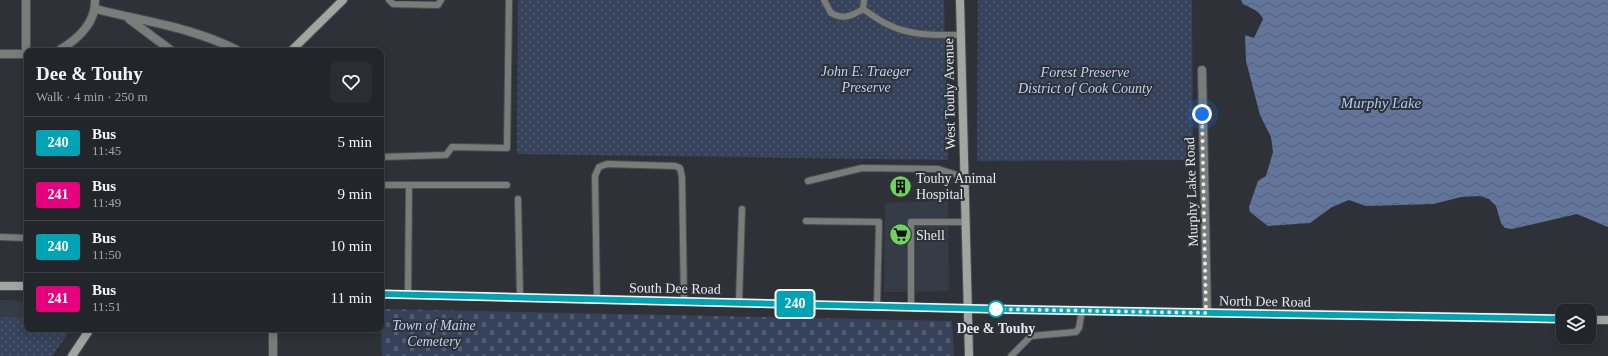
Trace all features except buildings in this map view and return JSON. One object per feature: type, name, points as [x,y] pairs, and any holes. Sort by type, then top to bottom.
[{"type":"main road","points":[[294,48],[343,0]]},
{"type":"main road","name":"West Touhy Avenue","points":[[960,0],[969,356]]},
{"type":"main road","points":[[0,286],[24,286]]},
{"type":"main road","name":"South Dee Road","points":[[384,294],[968,308]]},
{"type":"main road","name":"North Dee Road","points":[[968,308],[1556,319]]},
{"type":"main road","points":[[1596,320],[1608,320]]},
{"type":"main road","points":[[72,356],[88,332]]},
{"type":"street","points":[[26,0],[27,48]]},
{"type":"street","points":[[65,48],[81,34],[90,22],[95,4],[127,17],[177,27],[233,48]]},
{"type":"street","points":[[127,17],[168,48]]},
{"type":"street","points":[[0,54],[24,54]]},
{"type":"street","name":"Murphy Lake Road","points":[[1202,70],[1206,313]]},
{"type":"street","points":[[273,332],[273,356]]},
{"type":"lane","points":[[389,0],[393,4],[438,5],[441,0]]},
{"type":"lane","points":[[384,157],[446,155],[452,147],[507,148],[509,0]]},
{"type":"lane","points":[[824,0],[828,9],[840,17],[849,17],[863,8]]},
{"type":"lane","points":[[863,8],[864,0]]},
{"type":"lane","points":[[863,8],[887,24],[901,30],[920,34],[961,35]]},
{"type":"lane","points":[[597,299],[596,176],[598,167],[607,164],[675,166],[680,168],[682,177],[684,301]]},
{"type":"lane","points":[[808,181],[862,168],[938,169],[964,177]]},
{"type":"lane","points":[[384,185],[507,185]]},
{"type":"lane","points":[[408,295],[409,185]]},
{"type":"lane","points":[[518,199],[520,297]]},
{"type":"lane","points":[[740,303],[742,209]]},
{"type":"lane","points":[[806,221],[879,222],[877,306]]},
{"type":"lane","points":[[911,307],[911,222],[965,222]]},
{"type":"lane","points":[[0,237],[24,238]]},
{"type":"lane","points":[[1011,356],[1031,336],[1076,332],[1079,328],[1082,310]]},
{"type":"shaded area","points":[[948,201],[949,291],[884,292],[885,203]]},
{"type":"shaded area","points":[[0,300],[24,301],[24,332],[69,332],[52,356],[0,356]]},
{"type":"green space","name":"John E. Traeger Preserve","points":[[518,0],[944,0],[948,160],[517,154]]},
{"type":"green space","name":"Forest Preserve District of Cook County","points":[[978,0],[1192,0],[1193,160],[977,161]]},
{"type":"green space","name":"Town of Maine Cemetery","points":[[384,309],[952,321],[954,356],[382,356],[381,332],[384,332]]},
{"type":"green space","points":[[0,317],[24,318],[24,332],[69,332],[52,356],[0,356]]},
{"type":"water","name":"Murphy Lake","points":[[1241,0],[1608,0],[1608,227],[1577,214],[1512,229],[1505,228],[1501,223],[1496,206],[1489,199],[1480,196],[1461,197],[1433,204],[1366,206],[1349,200],[1332,207],[1310,223],[1268,226],[1250,212],[1249,207],[1258,181],[1266,176],[1273,152],[1271,137],[1260,115],[1246,61],[1245,35],[1254,38],[1263,19],[1262,16],[1252,8],[1243,4]]},
{"type":"bus line","name":"240","points":[[384,294],[989,309],[1556,319]]},
{"type":"place","name":"Touhy Animal Hospital","points":[[900,186]]},
{"type":"place","name":"Shell","points":[[901,235]]},
{"type":"place","name":"Dee & Touhy","points":[[996,309]]},
{"type":"route","points":[[996,309],[989,309],[1206,313],[1205,198],[1202,114]]}]
